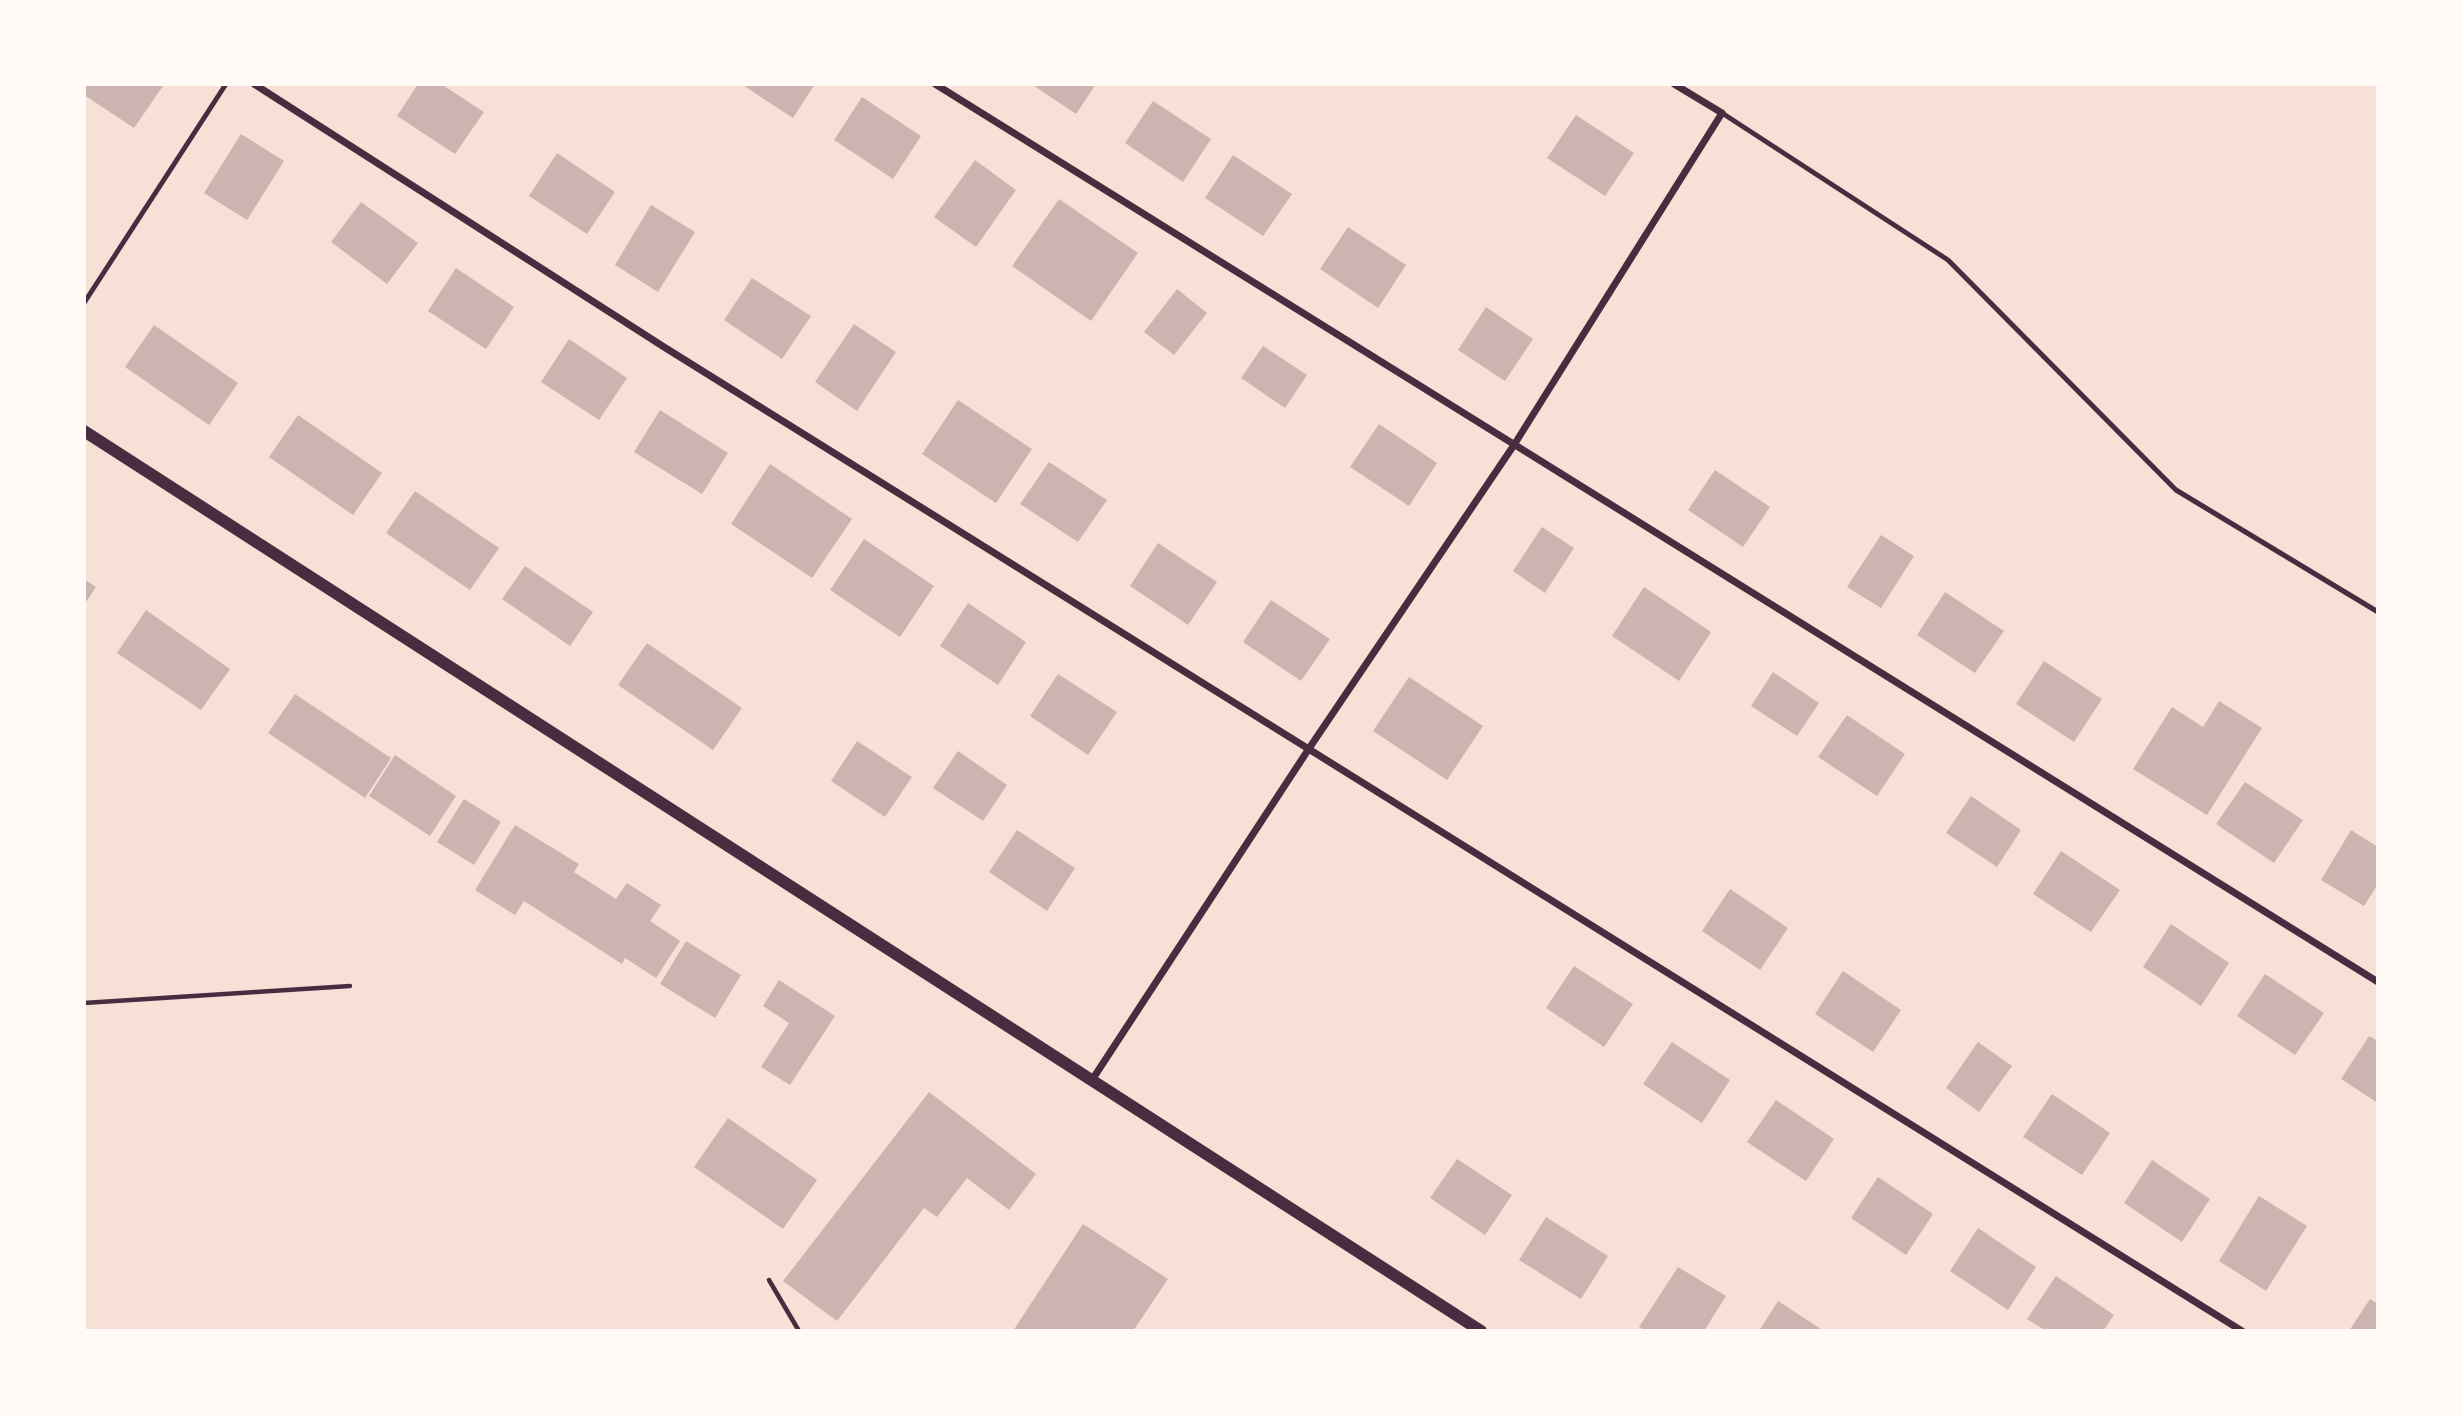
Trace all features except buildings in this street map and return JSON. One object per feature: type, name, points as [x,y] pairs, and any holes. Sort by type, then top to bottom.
[{"type":"street","points":[[254,84],[664,347],[2242,1331]]},
{"type":"street","points":[[935,84],[2378,982]]},
{"type":"street","points":[[1092,1080],[1308,750],[1514,445],[1722,113],[1674,84]]},
{"type":"street","points":[[84,431],[1481,1331]]},
{"type":"lane","points":[[84,303],[226,84]]},
{"type":"lane","points":[[1722,113],[1948,260],[2176,490],[2378,612]]},
{"type":"path","points":[[84,1003],[350,986]]},
{"type":"path","points":[[769,1280],[799,1331]]}]
